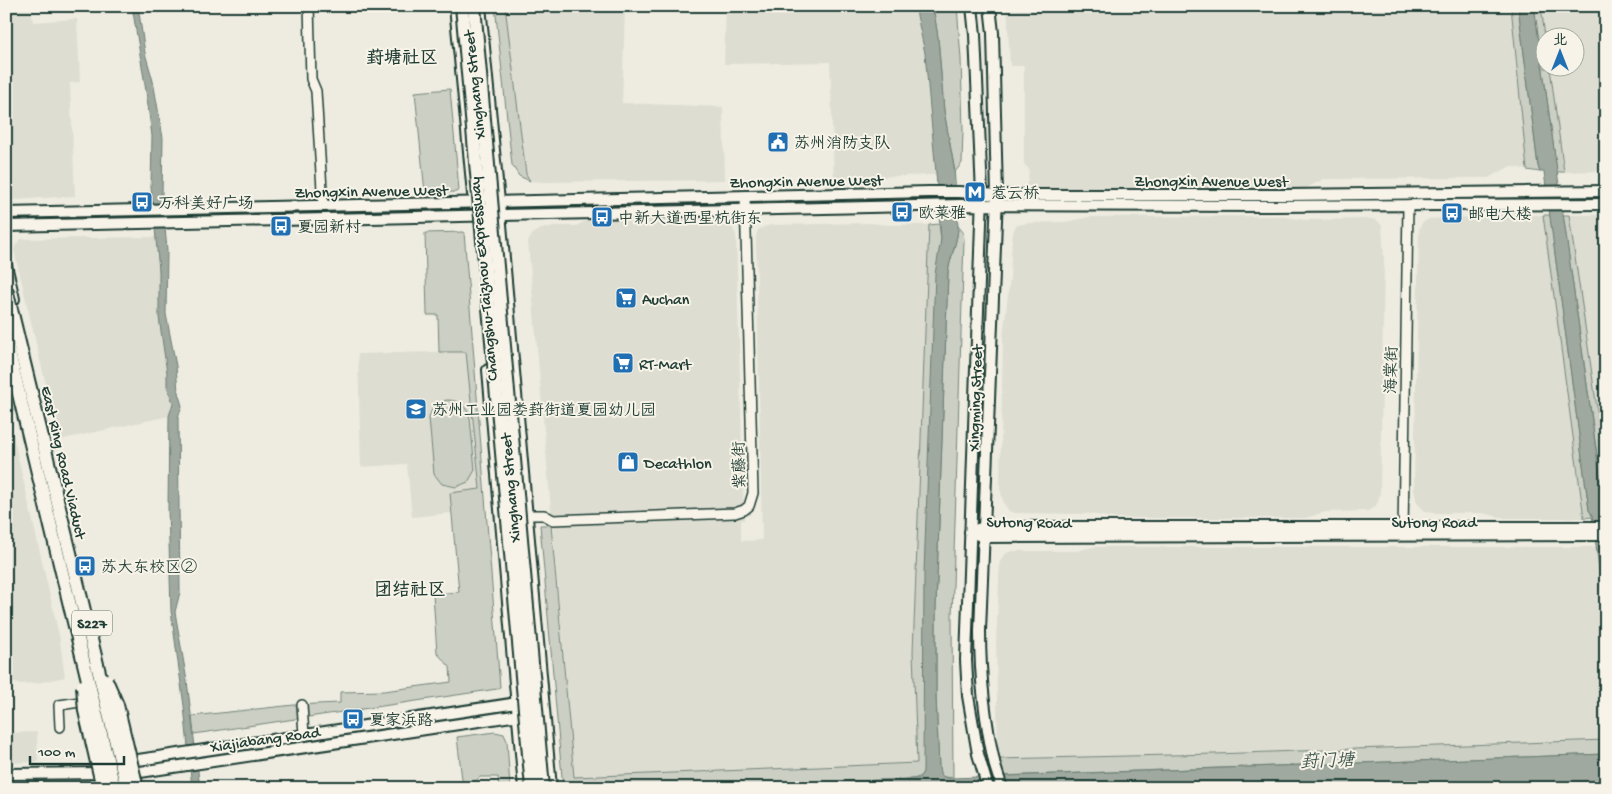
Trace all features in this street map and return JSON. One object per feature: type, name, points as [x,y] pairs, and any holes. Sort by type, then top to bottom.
[{"type":"highway","name":"Changshu-Taizhou Expressway","points":[[462,6],[532,788]]},
{"type":"highway","name":"Changshu-Taizhou Expressway","points":[[474,6],[543,788]]},
{"type":"highway","name":"East Ring Road Viaduct","points":[[6,289],[85,642],[114,788]]},
{"type":"highway","name":"East Ring Road Viaduct","points":[[6,340],[85,642],[127,788]]},
{"type":"highway","points":[[85,642],[85,711],[103,788]]},
{"type":"highway","points":[[85,642],[117,705],[137,788]]},
{"type":"main road","name":"Xinghang Street","points":[[455,6],[518,702],[524,788]]},
{"type":"main road","name":"Xinghang Street","points":[[480,6],[551,788]]},
{"type":"main road","name":"Xingming Street","points":[[972,6],[975,35],[982,205],[966,660],[968,696],[978,754],[988,788]]},
{"type":"main road","name":"Xingming Street","points":[[990,6],[994,33],[997,200],[980,666],[983,697],[995,766],[1002,788]]},
{"type":"main road","points":[[462,86],[476,99],[486,202],[500,214]]},
{"type":"main road","name":"Zhongxin Avenue West","points":[[6,226],[982,205],[997,200],[1606,191]]},
{"type":"main road","name":"Zhongxin Avenue West","points":[[6,213],[929,192],[982,194],[997,200],[1408,205],[1606,204]]},
{"type":"main road","points":[[473,202],[487,215],[494,294],[509,315]]},
{"type":"main road","points":[[177,209],[177,222]]},
{"type":"main road","name":"S227","points":[[6,266],[132,788]]},
{"type":"main road","name":"S227","points":[[6,361],[108,788]]},
{"type":"main road","points":[[38,489],[58,484]]},
{"type":"main road","name":"Sutong Road","points":[[970,532],[1569,531],[1606,527]]},
{"type":"main road","name":"Sutong Road","points":[[1569,531],[1606,535]]},
{"type":"main road","name":"Xiajiabang Road","points":[[104,773],[126,762],[543,699]]},
{"type":"main road","name":"Xiajiabang Road","points":[[104,773],[129,774],[544,711]]},
{"type":"main road","points":[[373,725],[375,737]]},
{"type":"main road","points":[[6,774],[104,773]]},
{"type":"street","points":[[309,6],[310,79],[316,91],[322,206]]},
{"type":"street","name":"紫藤街","points":[[526,515],[544,514],[554,520],[696,516],[735,514],[749,506],[754,493],[745,196]]},
{"type":"street","name":"海棠街","points":[[1403,531],[1408,205]]},
{"type":"street","points":[[60,727],[59,705],[88,701]]},
{"type":"street","points":[[302,705],[304,736]]},
{"type":"shaded area","points":[[6,6],[31,6],[33,22],[77,19],[80,82],[70,83],[75,196],[13,200],[6,195]]},
{"type":"shaded area","points":[[132,6],[138,6],[145,53],[153,81],[163,138],[162,194],[167,250],[166,314],[176,366],[178,392],[182,406],[178,418],[180,592],[175,612],[187,681],[200,788],[192,788],[184,706],[171,611],[168,509],[169,416],[173,403],[167,386],[159,317],[159,271],[151,186],[152,136]]},
{"type":"shaded area","points":[[495,6],[505,6],[526,174],[530,181],[519,176],[512,165]]},
{"type":"shaded area","points":[[505,6],[625,6],[622,103],[723,107],[725,180],[530,181],[526,174]]},
{"type":"shaded area","points":[[726,6],[915,6],[925,53],[936,175],[834,178],[830,62],[724,64]]},
{"type":"shaded area","points":[[915,6],[933,6],[938,37],[944,111],[954,167],[958,226],[948,273],[936,607],[936,696],[939,768],[941,775],[951,778],[1606,754],[1606,780],[1513,784],[1503,788],[1478,788],[1469,785],[1392,788],[669,788],[912,779],[919,778],[923,772],[924,572],[935,274],[941,239],[925,53]]},
{"type":"shaded area","points":[[933,6],[957,6],[963,130],[962,163],[955,172],[944,111],[938,38]]},
{"type":"shaded area","points":[[1007,6],[1511,6],[1527,170],[1511,166],[1488,178],[1324,179],[1306,188],[1276,188],[1273,183],[1263,183],[1262,192],[1031,194],[1024,187],[1028,181],[1029,169],[1024,164],[1024,66],[1010,66]]},
{"type":"shaded area","points":[[1511,6],[1518,6],[1540,172],[1527,170]]},
{"type":"shaded area","points":[[1518,6],[1534,6],[1537,28],[1534,28],[1534,78],[1544,78],[1606,521],[1606,621],[1592,515],[1589,510],[1544,172],[1540,172]]},
{"type":"shaded area","points":[[1534,6],[1541,6],[1544,28],[1537,28]]},
{"type":"shaded area","points":[[1541,6],[1606,6],[1606,171],[1564,172],[1551,78],[1584,78],[1584,28],[1544,28]]},
{"type":"shaded area","points":[[1544,78],[1551,78],[1564,172],[1557,172]]},
{"type":"shaded area","points":[[450,89],[459,190],[456,192],[425,193],[415,92]]},
{"type":"shaded area","points":[[1486,215],[1543,215],[1584,518],[1505,518],[1482,513],[1435,513],[1426,512],[1417,503],[1414,490],[1419,229],[1422,223],[1429,219]]},
{"type":"shaded area","points":[[1543,215],[1550,215],[1589,510],[1593,517],[1584,518]]},
{"type":"shaded area","points":[[1563,215],[1569,215],[1606,471],[1606,518]]},
{"type":"shaded area","points":[[1569,215],[1606,215],[1606,471]]},
{"type":"shaded area","points":[[1278,216],[1306,220],[1372,219],[1378,221],[1382,226],[1384,261],[1380,493],[1375,507],[1368,511],[1325,512],[1306,518],[1112,518],[1091,514],[1015,513],[1009,511],[1004,504],[1000,488],[1003,337],[1010,278],[1012,237],[1015,227],[1027,223],[1065,222],[1089,217]]},
{"type":"shaded area","points":[[721,219],[730,223],[736,235],[744,520],[741,520],[741,541],[762,540],[756,237],[758,230],[771,225],[869,223],[929,225],[913,652],[917,763],[574,778],[528,242],[533,233],[541,229],[555,226],[576,226],[588,220]]},
{"type":"shaded area","points":[[939,224],[941,239],[924,768],[922,774],[912,779],[669,788],[563,788],[540,525],[551,525],[574,777],[917,763],[913,652],[929,225]]},
{"type":"shaded area","points":[[958,226],[963,232],[964,240],[952,617],[953,778],[944,777],[940,774],[939,768],[936,696],[936,607],[948,273]]},
{"type":"shaded area","points":[[464,232],[500,687],[497,689],[194,734],[192,716],[294,705],[340,703],[340,692],[384,691],[451,682],[450,667],[437,653],[433,594],[459,592],[450,493],[480,489],[466,352],[439,352],[438,315],[427,315],[425,233]]},
{"type":"shaded area","name":"万科美好广场","points":[[156,237],[159,271],[159,317],[167,386],[173,403],[169,416],[59,440],[14,250],[15,246],[21,239]]},
{"type":"shaded area","name":"苏州工业园娄葑街道夏园幼儿园","points":[[466,351],[480,489],[450,493],[451,513],[412,517],[407,464],[361,467],[358,354]]},
{"type":"shaded area","points":[[447,400],[462,404],[470,418],[475,470],[468,482],[456,487],[442,484],[434,474],[429,418],[435,406]]},
{"type":"shaded area","points":[[6,405],[59,635],[65,677],[37,683],[20,684],[6,682]]},
{"type":"shaded area","points":[[1092,547],[1596,547],[1606,621],[1606,740],[1215,754],[998,759],[996,642],[1000,561],[1004,555],[1011,551],[1077,551]]},
{"type":"shaded area","points":[[37,732],[38,762],[6,763],[6,733]]},
{"type":"shaded area","points":[[495,732],[504,734],[507,741],[510,788],[499,788],[498,777],[480,777],[468,788],[463,788],[457,737]]},
{"type":"shaded area","points":[[1606,740],[1606,754],[998,776],[997,759],[1215,754]]},
{"type":"shaded area","points":[[1606,780],[1606,788],[1503,788],[1513,784]]},
{"type":"place","name":"苏州消防支队","points":[[778,142]]},
{"type":"place","name":"惹云桥","points":[[975,192]]},
{"type":"place","name":"万科美好广场","points":[[142,202]]},
{"type":"place","name":"欧莱雅","points":[[902,212]]},
{"type":"place","name":"邮电大楼","points":[[1452,213]]},
{"type":"place","name":"中新大道西星杭街东","points":[[602,217]]},
{"type":"place","name":"夏园新村","points":[[281,226]]},
{"type":"place","name":"Auchan","points":[[626,298]]},
{"type":"place","name":"RT-Mart","points":[[623,363]]},
{"type":"place","name":"苏州工业园娄葑街道夏园幼儿园","points":[[416,409]]},
{"type":"place","name":"Decathlon","points":[[628,462]]},
{"type":"place","name":"苏大东校区②","points":[[85,566]]},
{"type":"place","name":"夏家浜路","points":[[353,719]]},
{"type":"district","name":"葑塘社区","points":[[402,57]]},
{"type":"district","name":"团结社区","points":[[410,589]]},
{"type":"water label","name":"葑门塘","points":[[1327,760]]}]
